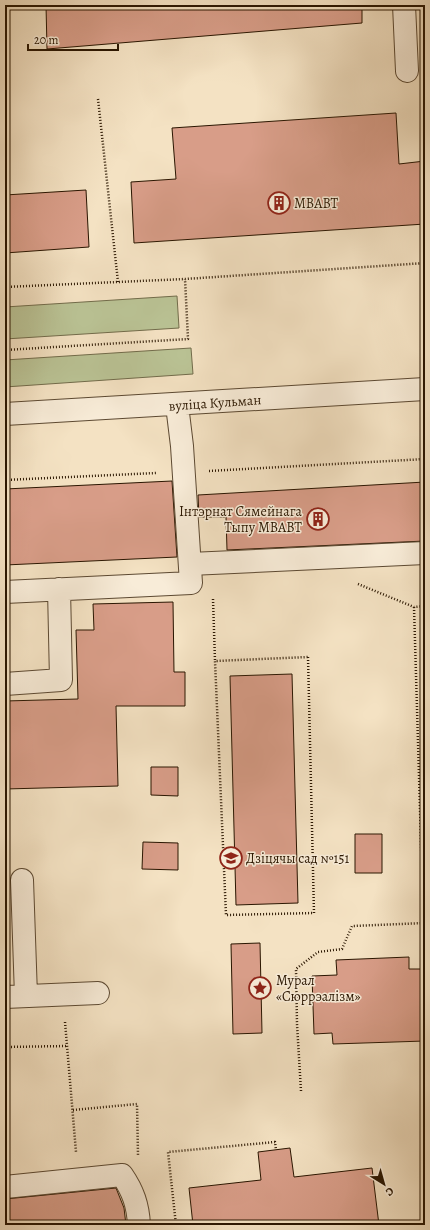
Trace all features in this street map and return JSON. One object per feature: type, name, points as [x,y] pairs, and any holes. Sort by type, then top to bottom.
[{"type":"street","points":[[404,5],[407,71]]},
{"type":"street","name":"вуліца Кульман","points":[[5,414],[177,405],[425,389]]},
{"type":"street","points":[[5,592],[191,584],[184,472],[177,405]]},
{"type":"street","points":[[190,564],[425,553]]},
{"type":"street","points":[[5,684],[61,680],[59,589]]},
{"type":"street","points":[[22,880],[16,996],[98,993]]},
{"type":"street","points":[[5,1187],[78,1178],[122,1175],[132,1190],[138,1209],[139,1225]]},
{"type":"path","points":[[98,100],[118,282]]},
{"type":"path","points":[[5,287],[185,279],[425,262]]},
{"type":"path","points":[[5,350],[188,338],[185,279]]},
{"type":"path","points":[[5,480],[184,472],[425,458]]},
{"type":"path","points":[[213,595],[215,660],[226,915],[314,913],[308,657],[215,660]]},
{"type":"path","points":[[414,606],[423,911]]},
{"type":"path","points":[[301,1091],[296,1024],[296,969],[318,952],[342,949],[352,926],[425,923]]},
{"type":"path","points":[[63,995],[78,1178]]},
{"type":"path","points":[[5,1047],[67,1046]]},
{"type":"path","points":[[72,1110],[137,1104]]},
{"type":"path","points":[[176,1225],[168,1152],[275,1142],[276,1150]]},
{"type":"green space","points":[[177,296],[179,328],[5,339],[5,307]]},
{"type":"green space","points":[[191,348],[193,374],[5,387],[5,360]]},
{"type":"building","points":[[46,5],[362,5],[362,23],[47,49]]},
{"type":"building","name":"МВАВТ","points":[[396,113],[399,164],[425,161],[425,224],[134,243],[131,182],[176,179],[172,128]]},
{"type":"building","points":[[86,190],[89,247],[5,253],[5,195]]},
{"type":"building","points":[[172,481],[177,557],[5,565],[5,489]]},
{"type":"building","name":"Інтэрнат Сямейнага Тыпу МВАВТ","points":[[425,482],[425,541],[227,550],[226,517],[199,517],[198,495]]},
{"type":"building","points":[[173,602],[174,672],[185,672],[185,706],[116,706],[118,786],[5,789],[5,701],[78,699],[76,630],[94,630],[93,604]]},
{"type":"building","points":[[292,674],[298,903],[236,905],[230,676]]},
{"type":"building","points":[[151,767],[178,767],[178,796],[151,795]]},
{"type":"building","points":[[355,834],[382,834],[382,873],[355,873]]},
{"type":"building","points":[[143,842],[178,843],[178,870],[142,869]]},
{"type":"building","points":[[260,943],[262,1033],[233,1034],[231,944]]},
{"type":"building","points":[[409,957],[409,969],[425,969],[425,1041],[333,1044],[332,1033],[314,1034],[312,976],[337,975],[336,960]]},
{"type":"building","points":[[290,1148],[294,1177],[372,1168],[379,1225],[193,1225],[189,1188],[261,1180],[258,1152]]},
{"type":"building","points":[[116,1188],[124,1208],[126,1225],[5,1225],[5,1199]]},
{"type":"place","name":"МВАВТ","points":[[279,203]]},
{"type":"place","name":"Інтэрнат Сямейнага Тыпу МВАВТ","points":[[318,519]]},
{"type":"place","name":"Дзіцячы сад №151","points":[[231,858]]},
{"type":"place","name":"Мурал «Сюррэалізм»","points":[[260,988]]}]
